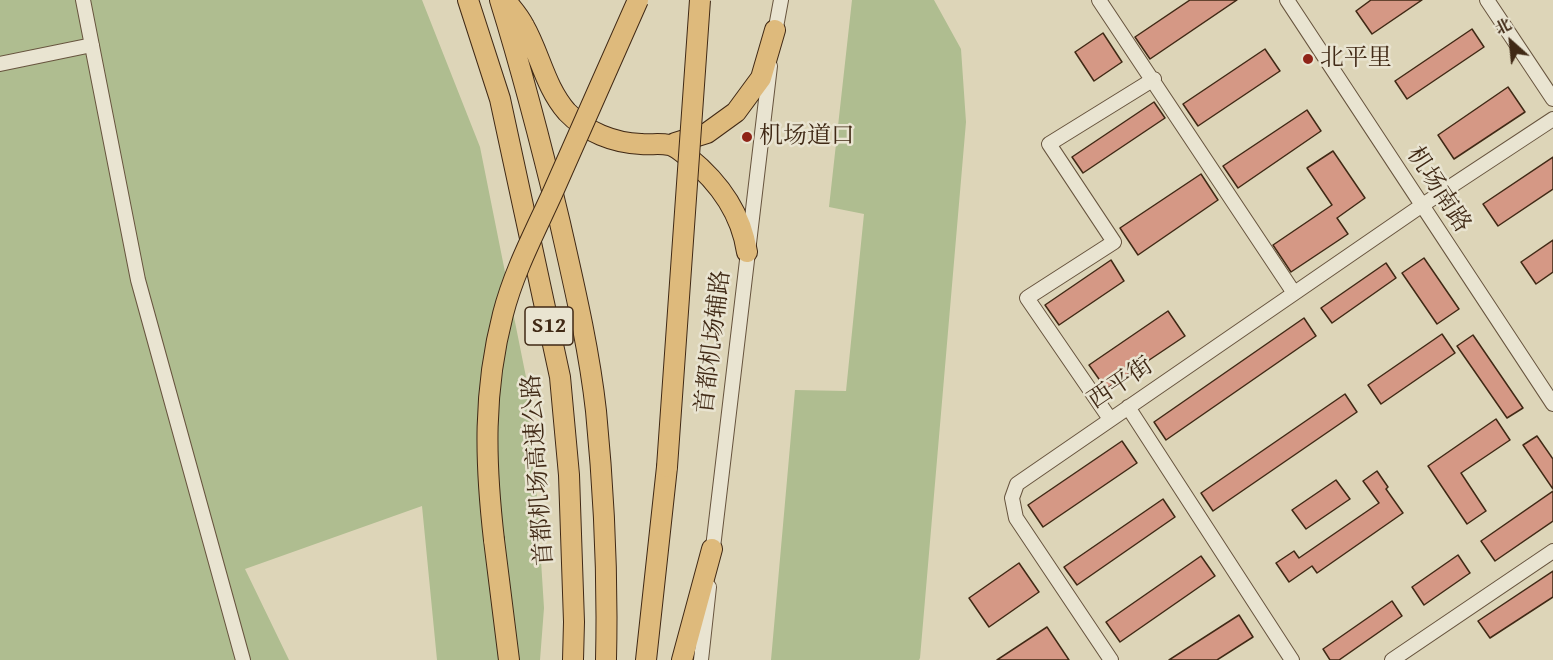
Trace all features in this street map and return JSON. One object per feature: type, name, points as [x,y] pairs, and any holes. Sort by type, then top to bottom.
[{"type":"highway","name":"首都机场高速公路","points":[[468,0],[500,99],[560,377],[569,475],[574,622],[573,660]]},
{"type":"highway","name":"S12","points":[[500,0],[540,138],[578,306],[593,390],[604,535],[606,660]]},
{"type":"highway","points":[[505,0],[524,25],[550,88],[567,112],[579,123],[605,138],[639,144],[671,145],[707,134],[736,112],[761,78],[775,30]]},
{"type":"highway","points":[[509,660],[487,475],[487,425],[492,374],[504,313],[520,264],[639,0]]},
{"type":"highway","points":[[646,660],[667,467],[700,0]]},
{"type":"highway","points":[[671,145],[701,167],[718,184],[745,235],[747,252]]},
{"type":"highway","points":[[682,660],[712,549]]},
{"type":"street","points":[[83,0],[138,280],[243,660]]},
{"type":"street","name":"首都机场辅路","points":[[775,30],[776,0]]},
{"type":"street","name":"首都机场辅路","points":[[701,660],[747,252],[775,30],[781,0]]},
{"type":"street","points":[[1099,0],[1154,79],[1294,293]]},
{"type":"street","name":"机场南路","points":[[1287,0],[1553,404]]},
{"type":"street","points":[[1487,0],[1553,99]]},
{"type":"street","points":[[0,64],[92,45]]},
{"type":"street","points":[[1110,419],[1027,298],[1114,242],[1049,144],[1154,79]]},
{"type":"street","name":"西平街","points":[[1111,660],[1016,518],[1012,498],[1017,484],[1421,206],[1553,119]]},
{"type":"street","points":[[1128,407],[1292,660]]},
{"type":"street","points":[[1392,660],[1553,551]]},
{"type":"green space","points":[[0,0],[422,0],[480,147],[531,402],[544,608],[540,660],[437,660],[422,506],[245,569],[289,660],[0,660]]},
{"type":"green space","points":[[852,0],[934,0],[961,49],[966,122],[920,658],[919,660],[771,660],[795,390],[846,391],[864,214],[829,207]]},
{"type":"building","points":[[1190,0],[1237,0],[1150,59],[1135,37]]},
{"type":"building","points":[[1371,0],[1422,0],[1372,34],[1356,11]]},
{"type":"building","points":[[1472,29],[1484,47],[1407,99],[1395,81]]},
{"type":"building","points":[[1103,33],[1122,62],[1094,81],[1075,52]]},
{"type":"building","points":[[1265,49],[1280,71],[1198,126],[1183,104]]},
{"type":"building","points":[[1508,87],[1525,112],[1454,159],[1438,135]]},
{"type":"building","points":[[1154,102],[1165,118],[1083,173],[1072,157]]},
{"type":"building","points":[[1307,110],[1321,131],[1238,188],[1223,166]]},
{"type":"building","points":[[1333,151],[1365,198],[1337,218],[1348,234],[1291,272],[1273,245],[1332,205],[1307,168]]},
{"type":"building","points":[[1553,157],[1553,189],[1498,226],[1483,204]]},
{"type":"building","points":[[1201,174],[1218,200],[1138,255],[1120,228]]},
{"type":"building","points":[[1553,240],[1553,272],[1536,284],[1521,262]]},
{"type":"building","points":[[1424,258],[1459,309],[1437,324],[1402,273]]},
{"type":"building","points":[[1111,260],[1124,281],[1059,325],[1045,305]]},
{"type":"building","points":[[1386,263],[1396,278],[1332,323],[1321,308]]},
{"type":"building","points":[[1168,311],[1185,336],[1106,389],[1089,365]]},
{"type":"building","points":[[1304,318],[1316,336],[1166,440],[1154,422]]},
{"type":"building","points":[[1442,334],[1455,353],[1381,404],[1368,385]]},
{"type":"building","points":[[1473,335],[1523,408],[1507,418],[1457,346]]},
{"type":"building","points":[[1345,394],[1357,412],[1213,511],[1201,493]]},
{"type":"building","points":[[1496,419],[1510,440],[1461,473],[1486,511],[1467,524],[1428,466]]},
{"type":"building","points":[[1537,436],[1553,459],[1553,489],[1523,445]]},
{"type":"building","points":[[1122,441],[1137,463],[1043,527],[1028,505]]},
{"type":"building","points":[[1377,471],[1388,487],[1386,489],[1403,513],[1317,573],[1312,566],[1289,582],[1276,563],[1294,551],[1299,558],[1379,503],[1363,481]]},
{"type":"building","points":[[1336,480],[1350,499],[1306,529],[1292,510]]},
{"type":"building","points":[[1553,491],[1553,521],[1495,561],[1481,541]]},
{"type":"building","points":[[1163,499],[1175,517],[1077,585],[1064,567]]},
{"type":"building","points":[[1458,555],[1470,573],[1424,605],[1412,587]]},
{"type":"building","points":[[1201,556],[1215,576],[1120,642],[1106,622]]},
{"type":"building","points":[[1019,563],[1039,592],[989,627],[969,598]]},
{"type":"building","points":[[1553,571],[1553,597],[1490,638],[1478,621]]},
{"type":"building","points":[[1392,601],[1402,616],[1339,660],[1330,660],[1323,649]]},
{"type":"building","points":[[1239,615],[1253,637],[1217,660],[1169,660]]},
{"type":"building","points":[[1047,627],[1069,660],[997,660]]},
{"type":"place","name":"北平里","points":[[1308,59]]},
{"type":"place","name":"机场道口","points":[[747,137]]}]
